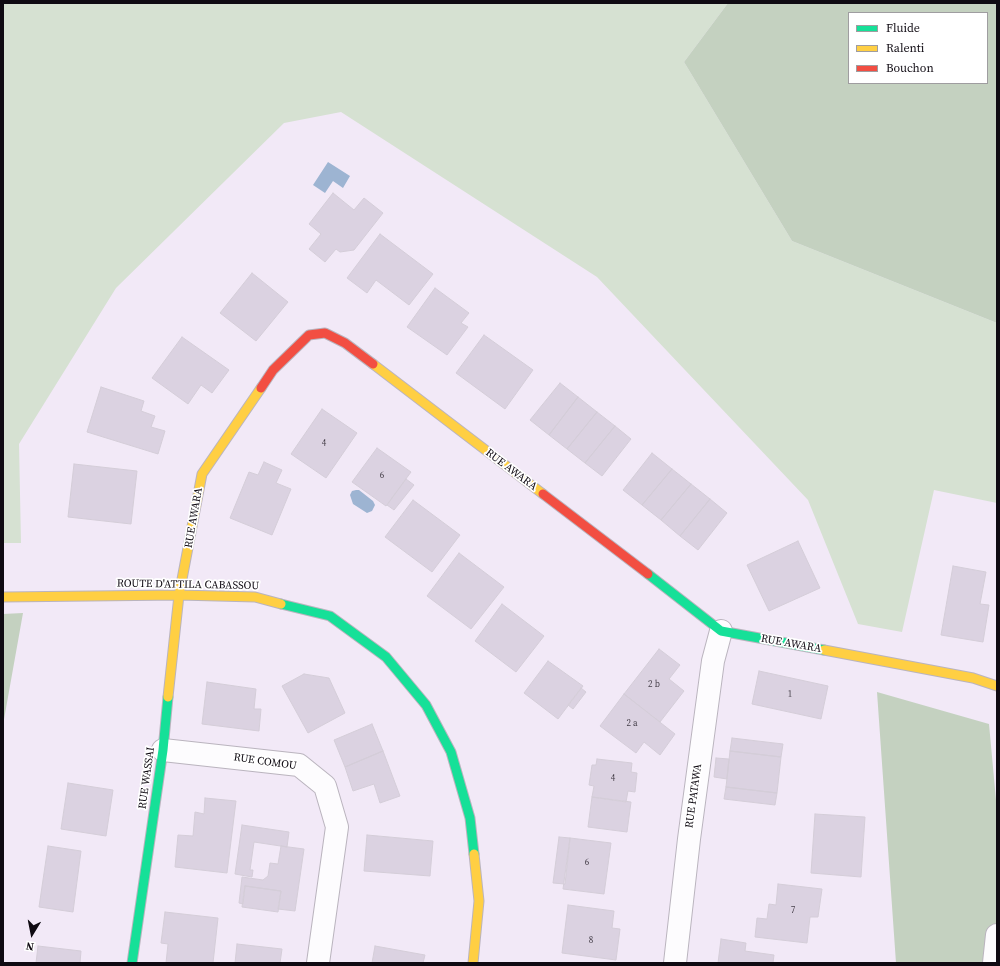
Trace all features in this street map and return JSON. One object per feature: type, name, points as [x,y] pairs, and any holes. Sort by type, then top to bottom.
[{"type":"street","name":"RUE AWARA","points":[[179,595],[202,474],[273,370],[309,335],[325,333],[345,343],[721,631],[972,678],[997,686]]},
{"type":"street","name":"ROUTE D'ATTILA CABASSOU","points":[[3,597],[179,595],[255,597],[330,616],[386,657],[426,705],[451,752],[470,818],[479,901],[473,963]]},
{"type":"street","name":"RUE WASSAI","points":[[132,963],[163,750],[179,595]]},
{"type":"street","name":"RUE PATAWA","points":[[675,963],[688,839],[713,661],[721,631]]},
{"type":"street","name":"RUE COMOU","points":[[163,750],[299,765],[325,786],[337,827],[318,963]]},
{"type":"street","points":[[994,963],[997,935]]},
{"type":"green space","points":[[3,3],[728,3],[684,62],[792,241],[997,323],[997,503],[934,490],[902,632],[858,624],[808,500],[597,277],[341,112],[284,123],[116,288],[19,444],[21,543],[3,543]]},
{"type":"green space","points":[[728,3],[997,3],[997,323],[792,241],[684,62]]},
{"type":"green space","points":[[23,613],[3,725],[3,614]]},
{"type":"green space","points":[[877,692],[989,724],[997,811],[997,963],[896,963]]},
{"type":"water","points":[[328,162],[350,176],[343,188],[333,181],[325,193],[313,185]]},
{"type":"water","points":[[359,490],[373,501],[375,505],[372,511],[367,513],[353,504],[350,495],[352,491]]},
{"type":"building","points":[[333,193],[354,210],[364,198],[383,213],[354,250],[340,252],[336,249],[325,262],[309,249],[321,234],[309,224]]},
{"type":"building","points":[[380,234],[433,274],[409,305],[376,280],[367,293],[347,278]]},
{"type":"building","points":[[252,273],[288,302],[256,341],[220,313]]},
{"type":"building","points":[[435,288],[469,313],[461,323],[468,327],[447,355],[407,327]]},
{"type":"building","points":[[484,335],[533,370],[505,409],[456,373]]},
{"type":"building","points":[[182,337],[229,370],[212,393],[201,385],[188,404],[152,378]]},
{"type":"building","points":[[560,383],[578,397],[549,435],[530,420]]},
{"type":"building","points":[[101,387],[144,401],[141,411],[155,416],[151,427],[165,431],[158,454],[87,432]]},
{"type":"building","points":[[578,397],[597,412],[567,449],[549,435]]},
{"type":"building","points":[[322,409],[357,433],[326,478],[291,454]]},
{"type":"building","points":[[597,412],[615,426],[585,463],[567,449]]},
{"type":"building","points":[[615,426],[631,439],[602,476],[585,463]]},
{"type":"building","points":[[377,448],[411,472],[386,506],[352,482]]},
{"type":"building","points":[[652,453],[672,469],[642,505],[623,490]]},
{"type":"building","points":[[264,462],[282,470],[276,483],[291,489],[272,535],[230,518],[249,472],[258,475]]},
{"type":"building","points":[[74,464],[137,471],[131,524],[68,517]]},
{"type":"building","points":[[672,469],[691,484],[661,520],[642,505]]},
{"type":"building","points":[[406,479],[414,485],[394,510],[387,505]]},
{"type":"building","points":[[691,484],[710,499],[680,536],[661,520]]},
{"type":"building","points":[[710,499],[727,513],[698,550],[680,536]]},
{"type":"building","points":[[413,500],[460,535],[432,572],[385,537]]},
{"type":"building","points":[[798,541],[820,588],[769,611],[747,565]]},
{"type":"building","points":[[459,553],[504,587],[471,629],[427,596]]},
{"type":"building","points":[[953,566],[986,572],[980,604],[989,605],[983,642],[941,635]]},
{"type":"building","points":[[502,604],[544,636],[516,672],[475,641]]},
{"type":"building","points":[[659,649],[680,665],[669,679],[684,691],[660,722],[624,694]]},
{"type":"building","points":[[548,661],[583,686],[558,719],[524,693]]},
{"type":"building","points":[[759,671],[828,686],[821,719],[752,704]]},
{"type":"building","points":[[304,674],[329,678],[345,713],[308,733],[282,686]]},
{"type":"building","points":[[207,682],[256,689],[254,709],[261,709],[259,731],[202,724]]},
{"type":"building","points":[[581,688],[586,692],[573,709],[568,705]]},
{"type":"building","points":[[624,694],[675,734],[660,755],[644,742],[636,753],[600,726]]},
{"type":"building","points":[[372,724],[383,751],[345,767],[334,740]]},
{"type":"building","points":[[732,738],[783,744],[781,757],[730,751]]},
{"type":"building","points":[[383,751],[400,796],[380,803],[374,784],[353,791],[345,767]]},
{"type":"building","points":[[730,751],[781,757],[777,793],[726,787]]},
{"type":"building","points":[[716,758],[729,759],[727,779],[714,777]]},
{"type":"building","points":[[597,759],[632,763],[631,772],[637,773],[635,792],[628,791],[626,802],[592,797],[594,786],[589,785],[592,765],[596,765]]},
{"type":"building","points":[[68,783],[113,790],[106,836],[61,829]]},
{"type":"building","points":[[726,787],[777,793],[775,805],[724,799]]},
{"type":"building","points":[[592,797],[631,802],[627,832],[588,827]]},
{"type":"building","points":[[205,798],[236,801],[227,873],[175,867],[178,835],[193,836],[195,812],[204,814]]},
{"type":"building","points":[[815,814],[865,817],[861,877],[811,873]]},
{"type":"building","points":[[242,825],[289,832],[287,847],[254,842],[250,870],[253,870],[252,877],[235,874]]},
{"type":"building","points":[[367,835],[433,841],[430,876],[364,871]]},
{"type":"building","points":[[559,837],[570,838],[565,884],[553,883]]},
{"type":"building","points":[[570,838],[611,843],[604,894],[563,889]]},
{"type":"building","points":[[48,846],[81,851],[73,912],[39,907]]},
{"type":"building","points":[[281,846],[304,849],[295,911],[278,909],[281,891],[245,886],[243,904],[239,903],[242,877],[263,880],[268,876],[270,863],[278,864]]},
{"type":"building","points":[[778,884],[822,889],[818,917],[810,917],[807,943],[755,937],[757,918],[767,919],[769,904],[776,905]]},
{"type":"building","points":[[245,886],[281,891],[278,912],[242,907]]},
{"type":"building","points":[[568,905],[614,911],[612,928],[620,929],[616,960],[562,953]]},
{"type":"building","points":[[165,912],[218,918],[213,963],[166,963],[168,944],[161,943]]},
{"type":"building","points":[[721,939],[746,943],[745,951],[774,955],[773,963],[718,963]]},
{"type":"building","points":[[237,944],[282,949],[280,963],[235,963]]},
{"type":"building","points":[[38,946],[81,951],[80,963],[36,963]]},
{"type":"building","points":[[375,946],[425,955],[423,963],[372,963]]},
{"type":"traffic: fast","points":[[648,574],[721,631],[824,650]]},
{"type":"traffic: fast","points":[[281,604],[330,616],[386,657],[426,705],[451,752],[470,818],[474,854]]},
{"type":"traffic: fast","points":[[132,963],[163,750],[168,697]]},
{"type":"traffic: slow","points":[[373,364],[543,494]]},
{"type":"traffic: slow","points":[[168,697],[179,595],[202,474],[261,388]]},
{"type":"traffic: slow","points":[[3,597],[179,595],[255,597],[281,604]]},
{"type":"traffic: slow","points":[[824,650],[973,678],[997,686]]},
{"type":"traffic: slow","points":[[473,963],[479,901],[474,854]]},
{"type":"traffic: jam","points":[[261,388],[273,370],[309,335],[325,333],[345,343],[373,364]]},
{"type":"traffic: jam","points":[[543,494],[648,574]]}]
